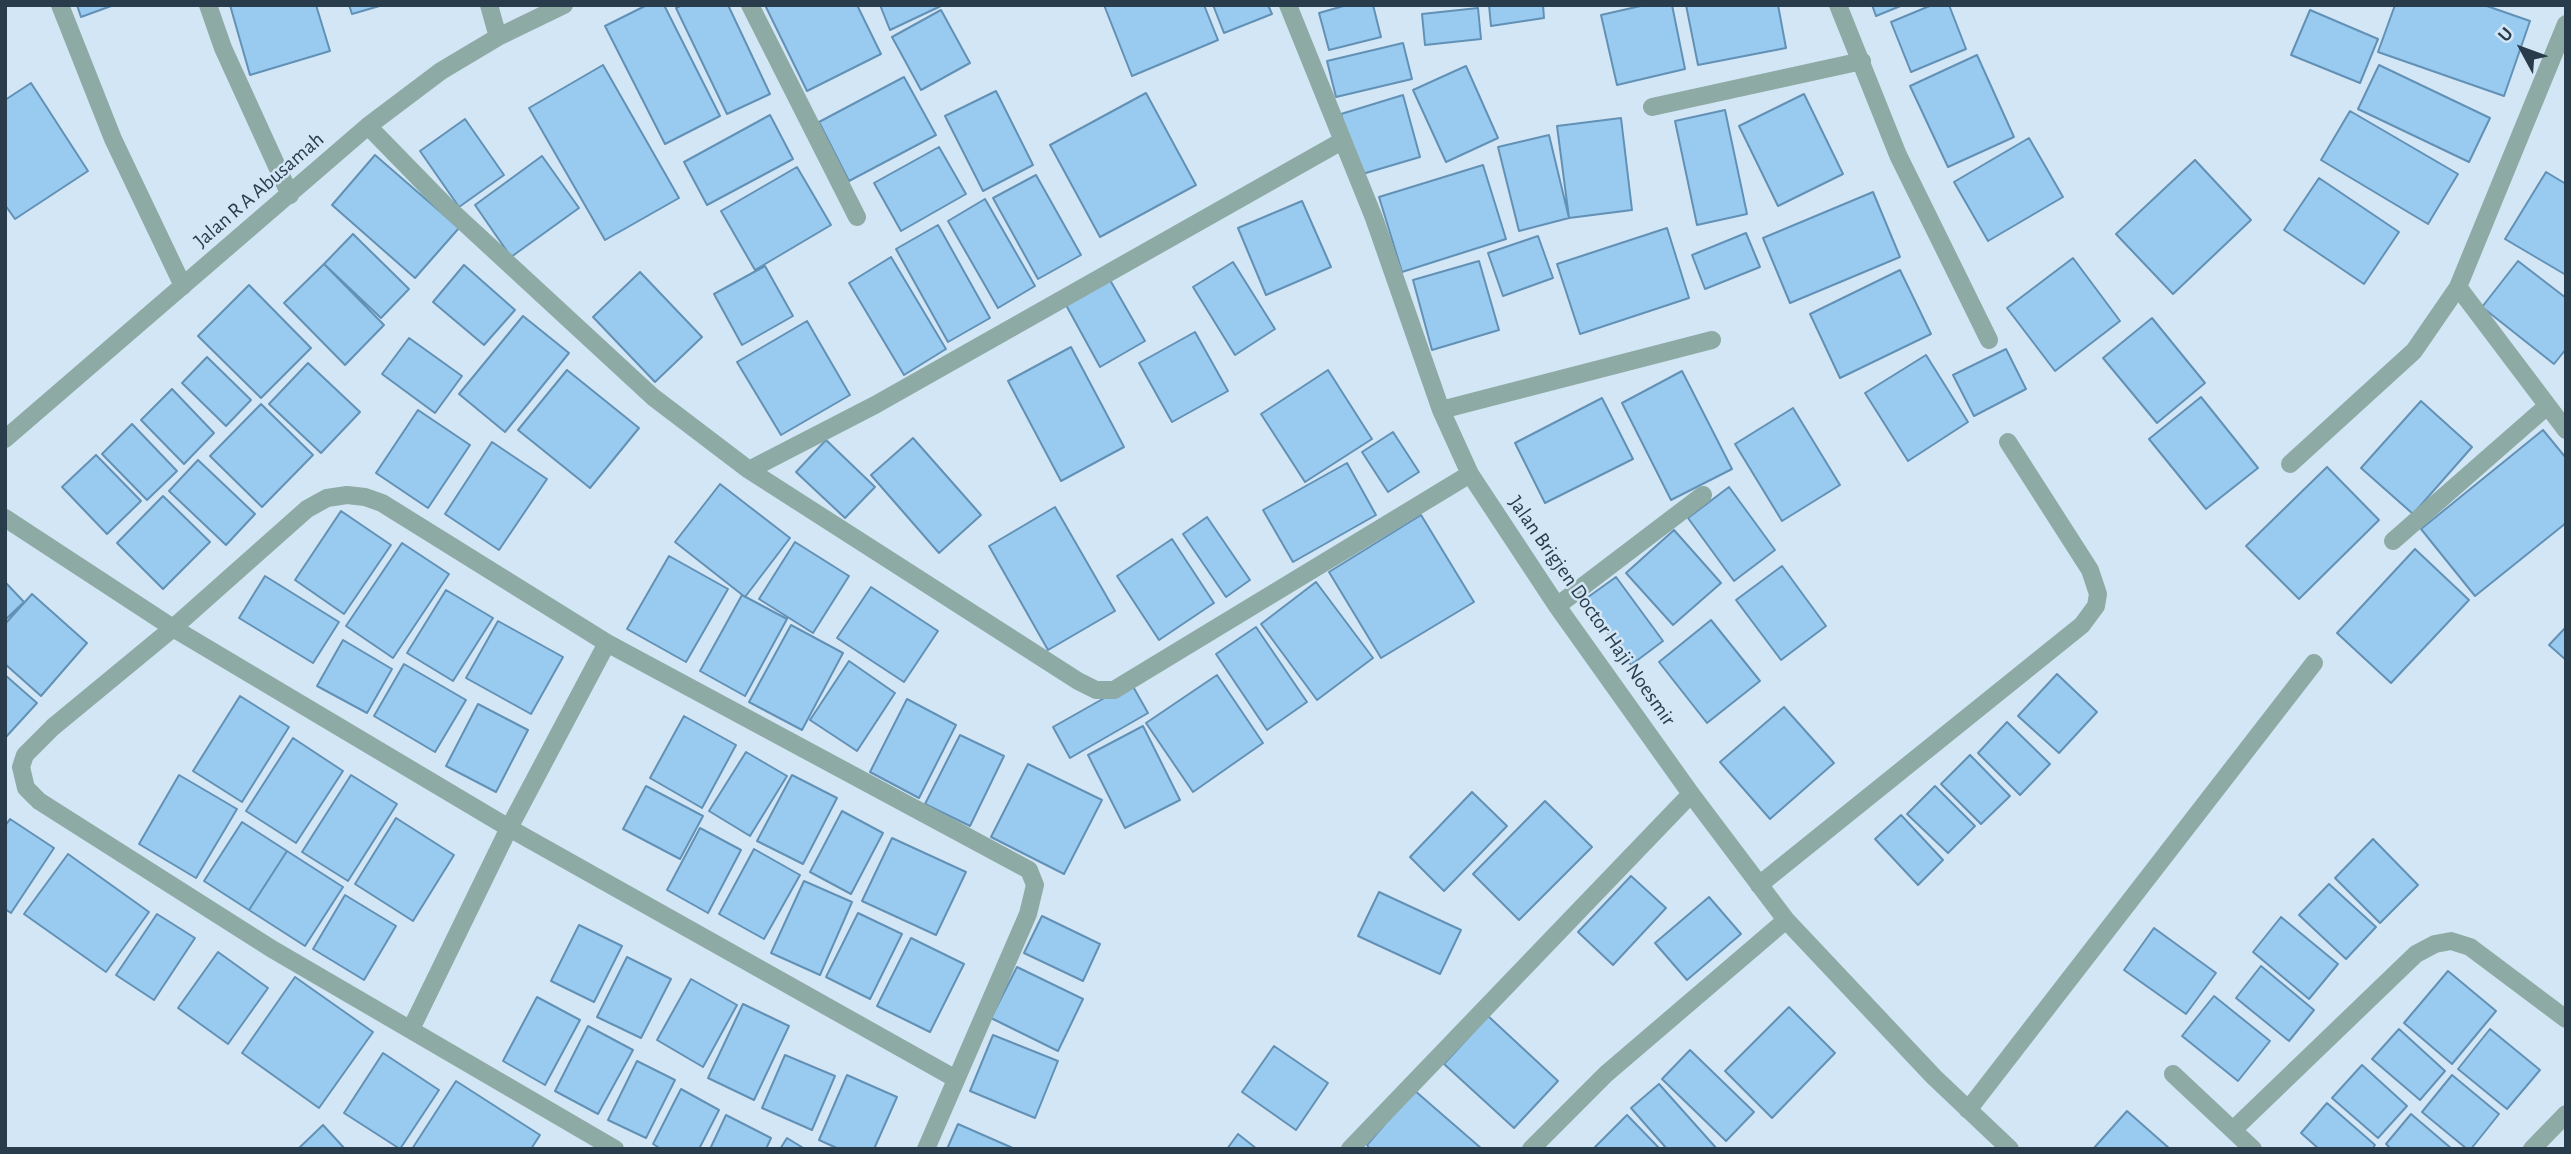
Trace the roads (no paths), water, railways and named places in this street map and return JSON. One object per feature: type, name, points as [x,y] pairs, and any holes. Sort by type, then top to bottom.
[{"type":"street","points":[[60,5],[113,139],[183,286]]},
{"type":"street","points":[[208,5],[223,48],[290,195]]},
{"type":"street","points":[[489,5],[498,37]]},
{"type":"street","name":"Jalan R A Abusamah","points":[[5,439],[368,126],[441,71],[498,37],[564,5]]},
{"type":"street","points":[[750,5],[857,217]]},
{"type":"street","name":"Jalan Brigjen Doctor Haji Noesmir","points":[[1288,5],[1374,219],[1441,410],[1470,474],[1557,606],[1691,794],[1786,920],[1968,1110],[2010,1149]]},
{"type":"street","points":[[1838,5],[1898,155],[1989,340]]},
{"type":"street","points":[[2290,464],[2414,351],[2458,287],[2566,24]]},
{"type":"street","points":[[1652,107],[1862,61]]},
{"type":"street","points":[[368,126],[446,205],[653,397],[749,470],[1077,681],[1096,690],[1114,690],[1470,474]]},
{"type":"street","points":[[749,470],[875,405],[1342,141]]},
{"type":"street","points":[[2458,287],[2566,430]]},
{"type":"street","points":[[1441,410],[1712,340]]},
{"type":"street","points":[[2393,541],[2546,407]]},
{"type":"street","points":[[1759,885],[2082,625],[2096,606],[2098,594],[2090,570],[2008,442]]},
{"type":"street","points":[[1557,606],[1703,495]]},
{"type":"street","points":[[615,1149],[260,942],[39,801],[26,788],[21,768],[25,755],[53,727],[173,628],[307,509],[327,498],[365,496],[382,503],[607,643],[1029,870],[1035,885],[1028,914],[926,1149]]},
{"type":"street","points":[[5,518],[173,628],[509,828],[956,1079]]},
{"type":"street","points":[[411,1029],[509,828],[607,643]]},
{"type":"street","points":[[1968,1110],[2314,663]]},
{"type":"street","points":[[1350,1149],[1691,794]]},
{"type":"street","points":[[1531,1149],[1606,1074],[1786,920]]},
{"type":"street","points":[[2233,1130],[2416,954],[2435,944],[2451,941],[2470,947],[2566,1019]]},
{"type":"street","points":[[2173,1074],[2253,1149]]},
{"type":"street","points":[[2532,1149],[2566,1114]]}]
